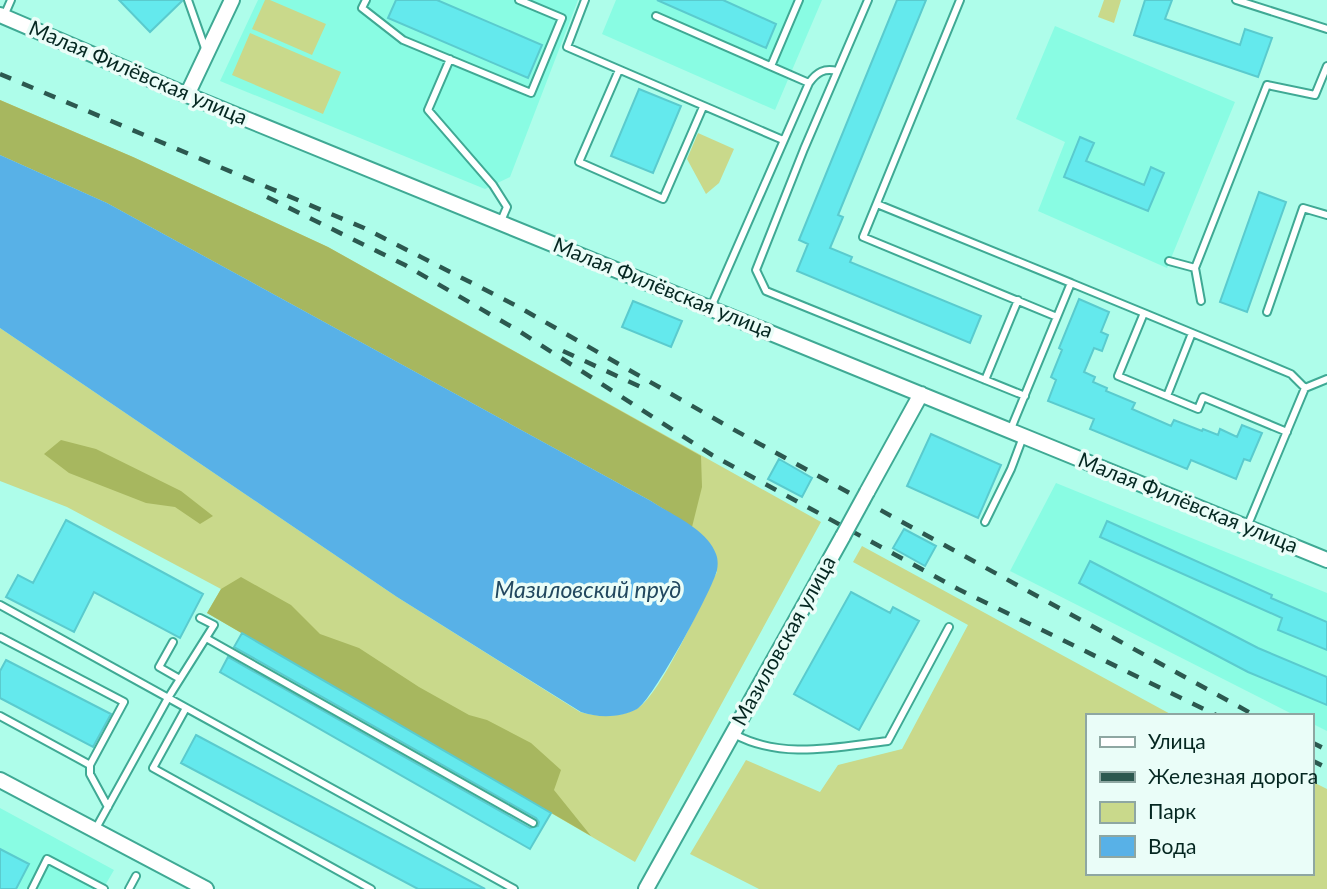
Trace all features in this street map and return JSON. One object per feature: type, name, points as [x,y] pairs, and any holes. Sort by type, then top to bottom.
[{"type":"street","points":[[187,95],[232,0]]},
{"type":"street","name":"Малая Филёвская улица","points":[[2,16],[187,95],[1327,560]]},
{"type":"street","name":"Мазиловская улица","points":[[646,889],[922,394]]},
{"type":"street","points":[[0,780],[206,889]]},
{"type":"lane","points":[[2,16],[11,0]]},
{"type":"lane","points":[[188,0],[207,52]]},
{"type":"lane","points":[[366,0],[362,8],[403,40],[531,93],[562,18],[520,0]]},
{"type":"lane","points":[[585,0],[567,47],[783,140]]},
{"type":"lane","points":[[771,66],[799,0]]},
{"type":"lane","points":[[868,0],[756,270],[766,291],[1025,396]]},
{"type":"lane","points":[[960,0],[863,237],[1057,317]]},
{"type":"lane","points":[[1236,0],[1327,29]]},
{"type":"lane","points":[[656,16],[809,83]]},
{"type":"lane","points":[[450,59],[428,110],[493,185],[507,207],[501,221]]},
{"type":"lane","points":[[1201,301],[1195,268],[1267,85],[1315,95],[1327,66]]},
{"type":"lane","points":[[619,70],[579,162],[603,173],[663,199],[703,107]]},
{"type":"lane","points":[[711,307],[809,83],[821,71],[837,71]]},
{"type":"lane","points":[[877,204],[1292,374],[1305,388]]},
{"type":"lane","points":[[1267,312],[1303,208],[1327,215]]},
{"type":"lane","points":[[1169,261],[1195,268]]},
{"type":"lane","points":[[985,522],[1011,469],[1025,396],[1071,283]]},
{"type":"lane","points":[[985,380],[1018,300]]},
{"type":"lane","points":[[1144,313],[1118,376],[1198,409],[1203,397],[1287,432]]},
{"type":"lane","points":[[1167,396],[1192,333]]},
{"type":"lane","points":[[1247,527],[1305,388],[1327,379]]},
{"type":"lane","points":[[0,605],[514,889]]},
{"type":"lane","points":[[95,830],[168,698],[214,625],[200,618]]},
{"type":"lane","points":[[732,733],[747,741],[793,751],[888,741],[949,627]]},
{"type":"lane","points":[[0,638],[124,702],[90,765],[90,774],[108,807]]},
{"type":"lane","points":[[206,638],[533,823]]},
{"type":"lane","points":[[173,642],[159,667],[180,679]]},
{"type":"lane","points":[[186,708],[153,768],[372,889]]},
{"type":"lane","points":[[0,716],[90,765]]},
{"type":"lane","points":[[32,889],[47,859],[104,889]]},
{"type":"lane","points":[[129,889],[136,877]]},
{"type":"shaded area","points":[[258,0],[578,0],[510,177],[485,189],[220,81]]},
{"type":"shaded area","points":[[616,0],[822,0],[775,110],[602,34]]},
{"type":"shaded area","points":[[1055,26],[1235,102],[1167,268],[1038,211],[1065,142],[1016,119]]},
{"type":"shaded area","points":[[0,100],[133,157],[328,247],[701,456],[702,487],[692,527],[651,501],[107,203],[0,155]]},
{"type":"shaded area","points":[[61,440],[96,449],[181,491],[213,516],[200,524],[175,507],[146,503],[69,473],[44,454]]},
{"type":"shaded area","points":[[1056,483],[1327,593],[1327,731],[1313,724],[1313,714],[1292,714],[1010,571]]},
{"type":"shaded area","points":[[241,577],[291,605],[320,634],[359,648],[469,715],[487,720],[531,743],[561,770],[554,790],[591,836],[207,613],[221,589]]},
{"type":"shaded area","points":[[0,808],[114,870],[103,889],[0,889]]},
{"type":"green space","points":[[265,0],[326,24],[312,55],[252,29]]},
{"type":"green space","points":[[1104,0],[1121,0],[1114,23],[1098,17]]},
{"type":"green space","points":[[250,33],[341,72],[323,114],[232,75]]},
{"type":"green space","points":[[0,100],[133,157],[328,247],[821,522],[635,862],[207,613],[221,589],[67,507],[0,481],[0,328],[397,597],[580,712],[602,716],[617,715],[638,708],[647,699],[669,666],[717,572],[651,501],[107,203],[0,155]]},
{"type":"green space","points":[[698,133],[734,149],[719,183],[706,194],[687,159]]},
{"type":"green space","points":[[862,546],[1170,714],[1086,714],[1086,875],[1313,875],[1313,782],[1327,789],[1327,889],[759,889],[690,854],[746,760],[820,792],[838,765],[902,749],[968,625],[853,562]]},
{"type":"water","name":"Мазиловский пруд","points":[[0,155],[107,203],[651,501],[697,530],[716,554],[717,570],[681,644],[645,702],[637,709],[616,715],[602,716],[581,712],[397,597],[0,328]]},
{"type":"building","points":[[119,0],[182,0],[182,1],[150,32]]},
{"type":"building","points":[[396,0],[437,0],[542,45],[528,78],[388,18]]},
{"type":"building","points":[[657,0],[723,0],[776,24],[766,48]]},
{"type":"building","points":[[897,0],[926,0],[838,215],[843,217],[830,248],[852,257],[850,262],[981,316],[970,343],[797,271],[808,244],[799,240]]},
{"type":"building","points":[[1145,0],[1172,0],[1165,19],[1240,45],[1245,29],[1272,38],[1258,77],[1134,35]]},
{"type":"building","points":[[639,89],[681,106],[653,173],[611,156]]},
{"type":"building","points":[[1080,137],[1094,143],[1086,161],[1144,185],[1151,167],[1164,173],[1148,211],[1064,177]]},
{"type":"building","points":[[1259,192],[1286,202],[1247,312],[1220,302]]},
{"type":"building","points":[[1079,299],[1109,312],[1101,332],[1108,335],[1102,351],[1094,348],[1084,372],[1095,377],[1093,382],[1107,388],[1106,391],[1135,403],[1132,409],[1171,426],[1174,420],[1202,431],[1203,429],[1218,435],[1220,429],[1237,437],[1242,425],[1262,433],[1250,461],[1244,459],[1236,479],[1191,460],[1187,469],[1090,429],[1094,419],[1048,401],[1056,380],[1051,377],[1062,350],[1059,348]]},
{"type":"building","points":[[633,301],[682,321],[671,347],[622,327]]},
{"type":"building","points":[[931,434],[1001,465],[978,518],[907,486]]},
{"type":"building","points":[[779,459],[812,478],[802,497],[768,479]]},
{"type":"building","points":[[66,520],[203,594],[180,638],[94,592],[74,632],[6,597],[18,575],[33,583]]},
{"type":"building","points":[[1107,521],[1327,622],[1327,650],[1278,630],[1282,618],[1100,537]]},
{"type":"building","points":[[904,529],[936,546],[925,566],[893,548]]},
{"type":"building","points":[[1090,561],[1258,648],[1327,677],[1327,705],[1248,672],[1079,583]]},
{"type":"building","points":[[851,592],[890,613],[893,607],[919,621],[859,730],[794,694]]},
{"type":"building","points":[[242,633],[551,813],[530,849],[220,672],[228,657],[530,828],[538,826],[536,818],[234,647]]},
{"type":"building","points":[[6,660],[111,714],[93,747],[0,698],[0,671]]},
{"type":"building","points":[[196,735],[485,889],[418,889],[181,763]]},
{"type":"building","points":[[0,849],[29,864],[16,889],[0,889]]},
{"type":"railway","points":[[0,74],[364,228],[517,306],[729,427],[1252,714]]},
{"type":"railway","points":[[267,197],[405,265],[519,331],[712,455],[958,589],[1214,714]]},
{"type":"railway","points":[[563,351],[643,388]]},
{"type":"railway","points":[[1313,743],[1327,750]]},
{"type":"railway","points":[[1313,761],[1327,768]]}]
